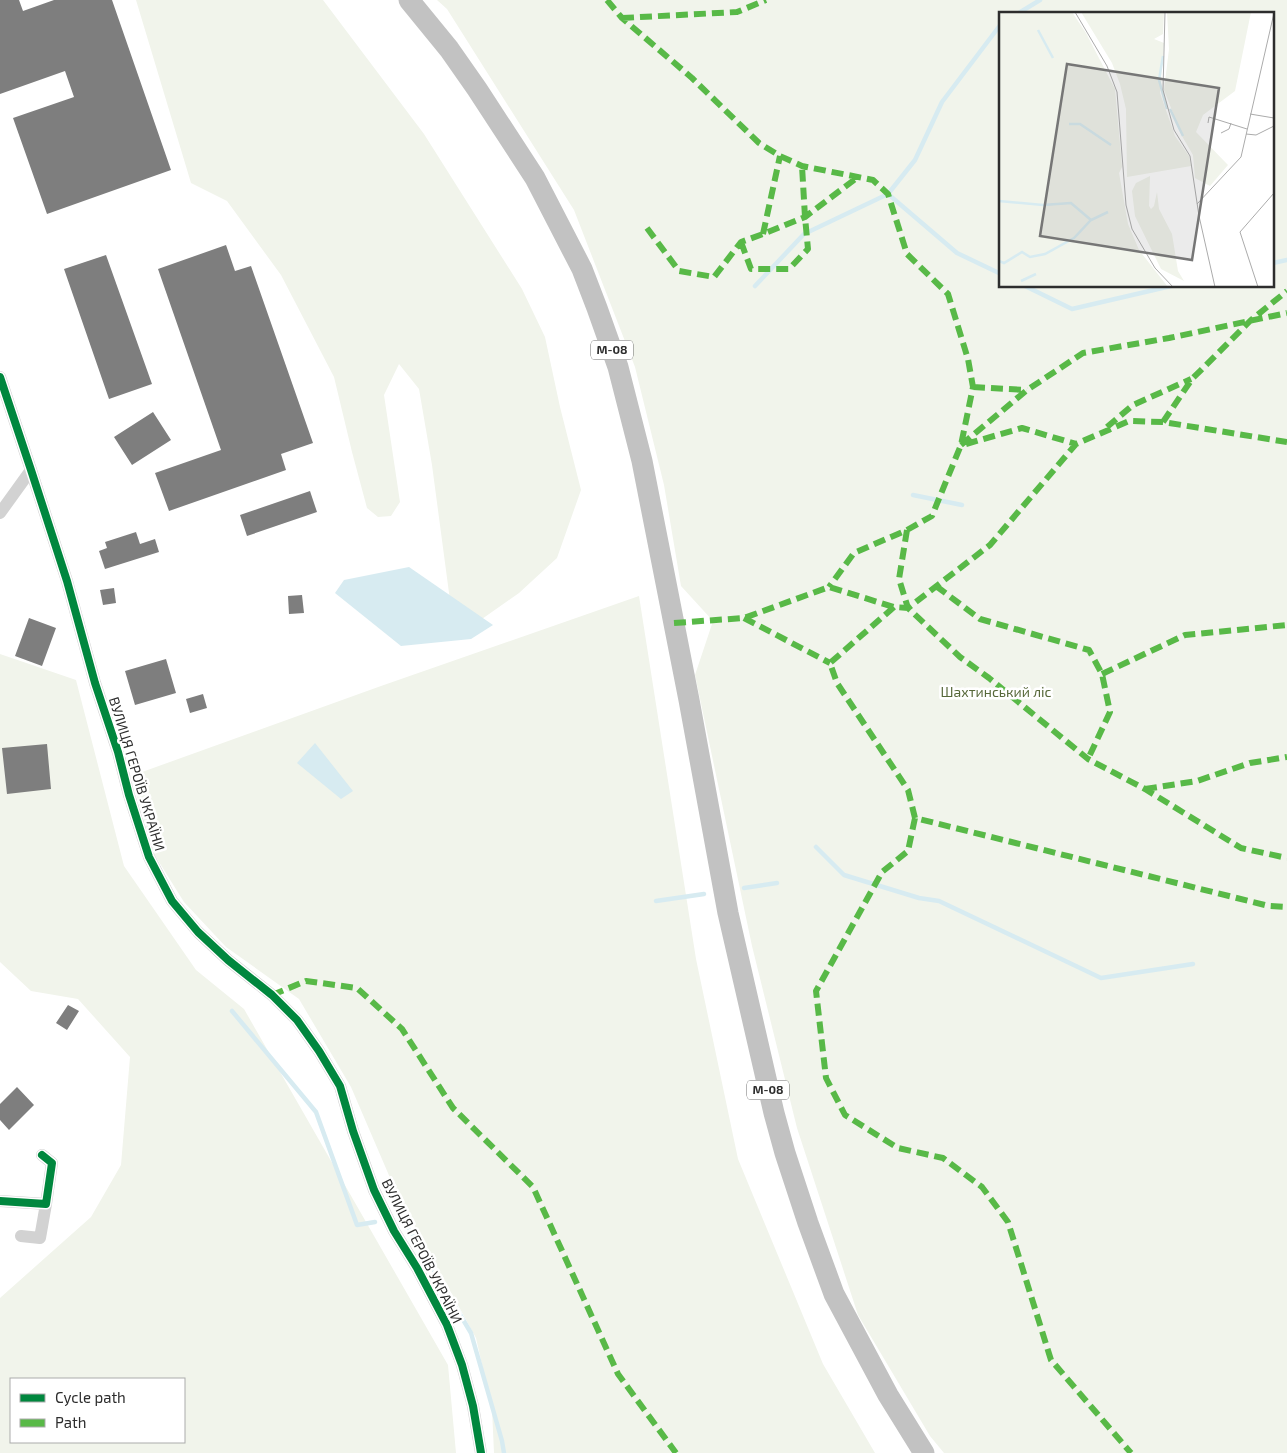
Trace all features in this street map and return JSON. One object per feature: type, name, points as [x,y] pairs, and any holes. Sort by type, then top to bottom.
[{"type":"highway","name":"М-08","points":[[409,0],[449,48],[536,178],[582,269],[618,367],[642,461],[728,913],[784,1153],[834,1294],[888,1396],[924,1453]]},
{"type":"street","name":"ВУЛИЦЯ ГЕРОЇВ УКРАЇНИ","points":[[0,377],[67,581],[95,683],[118,752],[129,795],[149,857],[172,901],[198,932],[228,960],[272,994],[297,1020],[319,1051],[340,1086],[374,1190],[394,1231],[447,1325],[462,1366],[473,1406],[481,1453]]},
{"type":"street","points":[[0,513],[31,470]]},
{"type":"street","points":[[21,1236],[40,1238],[52,1163],[42,1155]]},
{"type":"street","points":[[0,1201],[46,1204]]},
{"type":"green space","points":[[136,0],[323,0],[424,134],[522,289],[545,337],[581,490],[557,558],[519,593],[455,638],[432,465],[419,389],[399,364],[384,395],[400,502],[391,516],[378,517],[367,508],[334,377],[281,275],[227,201],[191,183]]},
{"type":"green space","name":"Шахтинський ліс","points":[[437,0],[1287,0],[1287,1453],[944,1453],[930,1436],[858,1315],[797,1128],[752,946],[695,675],[713,621],[681,586],[664,485],[635,367],[574,210],[447,9]]},
{"type":"green space","points":[[639,596],[696,959],[738,1159],[823,1364],[875,1453],[494,1453],[492,1409],[476,1338],[397,1194],[351,1087],[299,999],[226,947],[184,902],[154,854],[131,776]]},
{"type":"green space","points":[[0,654],[76,680],[124,866],[196,970],[244,1009],[448,1365],[456,1453],[0,1453],[0,1298],[91,1217],[121,1165],[130,1057],[78,999],[31,991],[0,962]]},
{"type":"shaded area","points":[[409,567],[493,625],[471,639],[401,646],[335,593],[344,580]]},
{"type":"shaded area","points":[[315,743],[353,791],[341,799],[297,763]]},
{"type":"building","points":[[0,0],[19,0],[23,11],[54,0],[112,0],[171,170],[47,214],[13,118],[74,97],[65,71],[0,94]]},
{"type":"building","points":[[226,245],[235,271],[251,266],[313,443],[281,454],[286,470],[169,511],[155,473],[221,450],[158,269]]},
{"type":"building","points":[[106,255],[152,384],[109,399],[64,269]]},
{"type":"building","points":[[153,412],[171,440],[132,465],[114,437]]},
{"type":"building","points":[[310,491],[317,512],[247,536],[240,515]]},
{"type":"building","points":[[136,532],[140,544],[155,539],[159,552],[105,569],[99,551],[107,548],[105,542]]},
{"type":"building","points":[[114,588],[116,603],[103,605],[100,590]]},
{"type":"building","points":[[302,595],[304,613],[289,614],[288,596]]},
{"type":"building","points":[[29,618],[56,628],[42,666],[15,656]]},
{"type":"building","points":[[166,659],[176,693],[135,705],[125,671]]},
{"type":"building","points":[[203,694],[207,708],[190,713],[186,699]]},
{"type":"building","points":[[47,744],[51,789],[7,794],[2,748]]},
{"type":"building","points":[[68,1005],[79,1011],[67,1030],[56,1023]]},
{"type":"building","points":[[17,1087],[34,1105],[9,1130],[0,1120],[0,1104]]},
{"type":"waterway","points":[[1020,12],[1040,0]]},
{"type":"waterway","points":[[755,286],[804,234],[888,194],[915,160],[942,102],[999,27]]},
{"type":"waterway","points":[[888,194],[957,253],[999,273]]},
{"type":"waterway","points":[[1274,263],[1287,260]]},
{"type":"waterway","points":[[1029,288],[1072,309],[1162,288]]},
{"type":"waterway","points":[[913,495],[962,505]]},
{"type":"waterway","points":[[816,847],[844,875],[919,898],[939,901],[1101,978],[1193,964]]},
{"type":"waterway","points":[[744,888],[777,883]]},
{"type":"waterway","points":[[656,901],[704,894]]},
{"type":"waterway","points":[[232,1011],[316,1112],[357,1225],[375,1222]]},
{"type":"waterway","points":[[402,1217],[471,1333],[504,1453]]},
{"type":"marked path","points":[[607,0],[622,18],[692,78],[759,143],[780,156],[802,166],[873,180],[888,194],[907,254],[948,294],[968,359],[973,387],[961,445],[932,516],[907,530],[854,553],[829,587]]},
{"type":"marked path","points":[[622,18],[737,12],[766,0]]},
{"type":"marked path","points":[[763,234],[780,156]]},
{"type":"marked path","points":[[741,242],[751,269],[789,269],[808,249],[802,166]]},
{"type":"marked path","points":[[647,228],[679,271],[714,277],[741,242],[805,217],[858,177]]},
{"type":"marked path","points":[[1163,422],[1192,379],[1251,320],[1287,291]]},
{"type":"marked path","points":[[961,445],[1027,390],[1083,353],[1169,338],[1287,313]]},
{"type":"marked path","points":[[1107,427],[1133,405],[1191,379]]},
{"type":"marked path","points":[[973,387],[1027,390]]},
{"type":"marked path","points":[[907,530],[899,579],[908,608],[990,545],[1076,444],[1129,421],[1163,422],[1287,442]]},
{"type":"marked path","points":[[966,444],[1022,428],[1076,444]]},
{"type":"marked path","points":[[936,586],[980,619],[1089,650],[1102,674],[1110,712],[1088,759]]},
{"type":"marked path","points":[[674,623],[744,618],[829,587],[894,607],[908,608],[960,657],[989,678],[1088,759],[1145,789],[1241,848],[1287,858]]},
{"type":"marked path","points":[[894,607],[830,663],[837,683],[908,790],[915,818],[1269,906],[1287,907]]},
{"type":"marked path","points":[[744,618],[830,663]]},
{"type":"marked path","points":[[1102,674],[1185,635],[1287,625]]},
{"type":"marked path","points":[[1145,789],[1197,781],[1250,763],[1287,757]]},
{"type":"marked path","points":[[915,818],[908,851],[882,872],[816,991],[826,1078],[845,1115],[898,1148],[943,1158],[982,1187],[1008,1222],[1051,1360],[1131,1453]]},
{"type":"marked path","points":[[272,995],[306,981],[357,988],[402,1029],[453,1108],[533,1187],[618,1374],[676,1453]]},
{"type":"cycle path","points":[[0,377],[67,581],[95,683],[118,752],[129,795],[149,857],[172,901],[198,932],[228,960],[272,995],[297,1020],[319,1051],[340,1086],[353,1131],[374,1190],[394,1231],[417,1268],[447,1325],[462,1365],[473,1406],[481,1453]]},
{"type":"cycle path","points":[[0,1201],[46,1204],[52,1163],[42,1155]]}]
